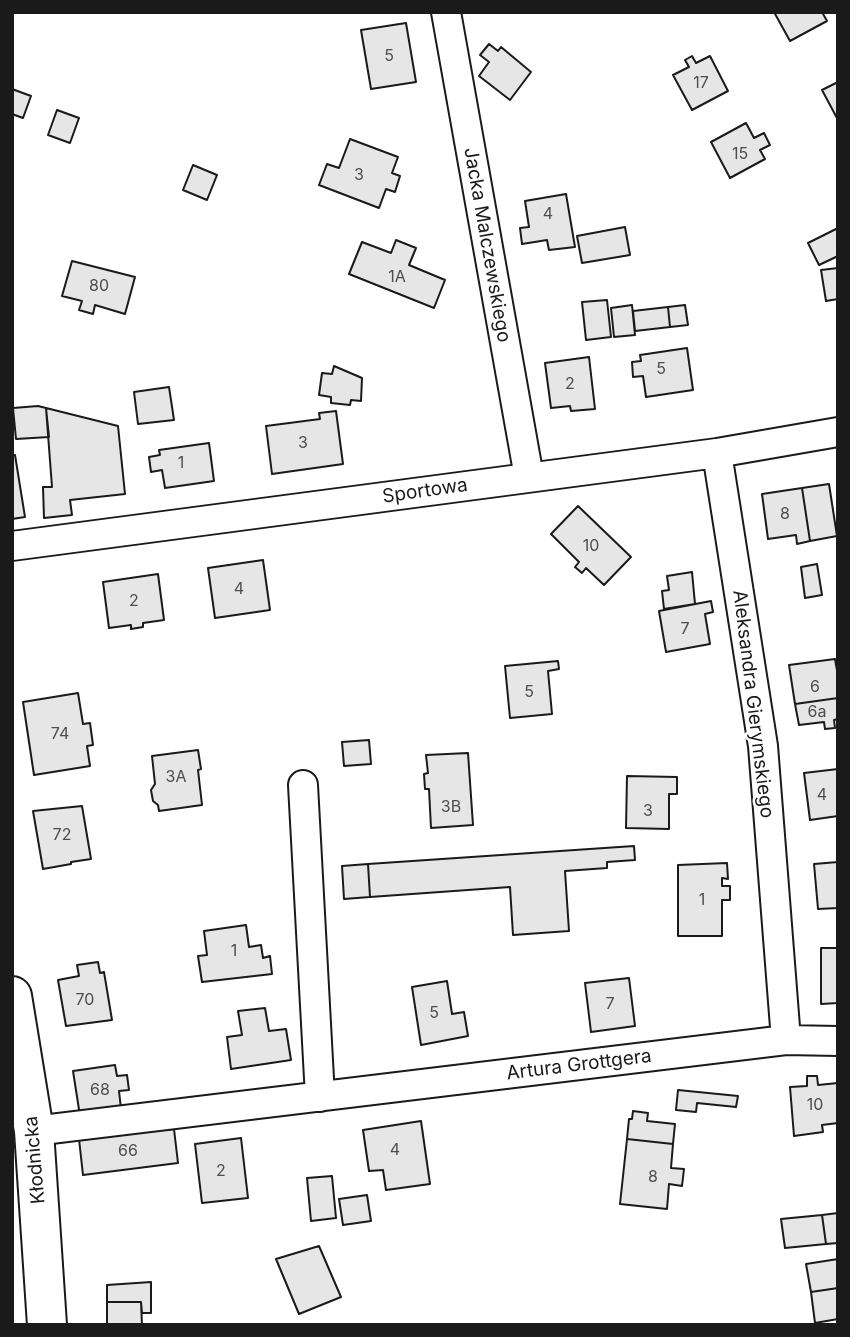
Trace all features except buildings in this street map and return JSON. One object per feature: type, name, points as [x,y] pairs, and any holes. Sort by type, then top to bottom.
[{"type":"main road","name":"Kłodnicka","points":[[12,996],[34,1131],[47,1325]]},
{"type":"street","name":"Jacka Malczewskiego","points":[[446,12],[528,477]]},
{"type":"street","name":"Sportowa","points":[[12,546],[717,453],[838,432]]},
{"type":"street","name":"Aleksandra Gierymskiego","points":[[717,453],[763,746],[786,1040]]},
{"type":"street","points":[[303,785],[320,1097]]},
{"type":"street","name":"Artura Grottgera","points":[[34,1131],[786,1040],[838,1041]]}]
